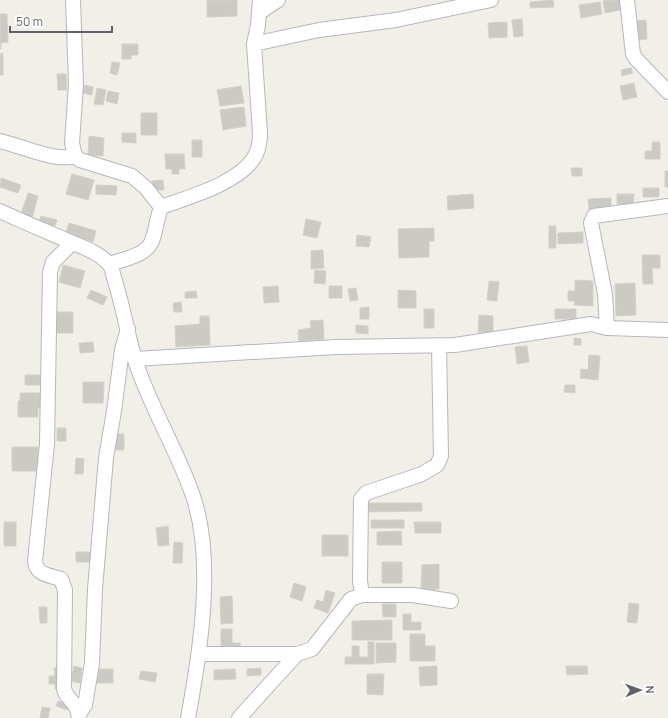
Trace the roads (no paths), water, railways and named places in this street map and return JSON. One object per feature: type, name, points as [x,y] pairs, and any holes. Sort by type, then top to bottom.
[{"type":"street","points":[[73,0],[76,84],[72,144],[75,156],[80,160],[132,176],[146,188],[161,207]]},
{"type":"street","points":[[110,264],[143,252],[152,241],[156,220],[161,207],[222,183],[244,170],[255,156],[259,144],[260,132],[254,44],[260,6],[278,0]]},
{"type":"street","points":[[254,44],[319,30],[396,20],[491,0]]},
{"type":"street","points":[[627,0],[633,54],[636,60],[668,92]]},
{"type":"street","points":[[0,141],[55,157],[68,158],[75,156]]},
{"type":"street","points":[[607,328],[605,294],[591,223],[594,216],[668,206]]},
{"type":"street","points":[[0,211],[91,252],[110,264],[121,296],[135,359],[160,423],[182,464],[194,498],[199,524],[204,568],[200,654],[188,718]]},
{"type":"street","points":[[72,243],[53,262],[50,272],[47,444],[35,561],[40,572],[61,579],[65,590],[64,689],[66,695],[76,705],[79,716]]},
{"type":"street","points":[[135,359],[336,347],[454,345],[591,324],[607,328],[668,330]]},
{"type":"street","points":[[79,716],[85,705],[92,663],[95,589],[106,458],[122,350],[128,329]]},
{"type":"street","points":[[362,595],[360,580],[361,499],[366,493],[422,474],[438,465],[440,456],[439,346]]},
{"type":"street","points":[[200,654],[297,654],[312,649],[351,599],[362,595],[413,595],[451,601]]},
{"type":"street","points":[[239,718],[297,654]]}]
